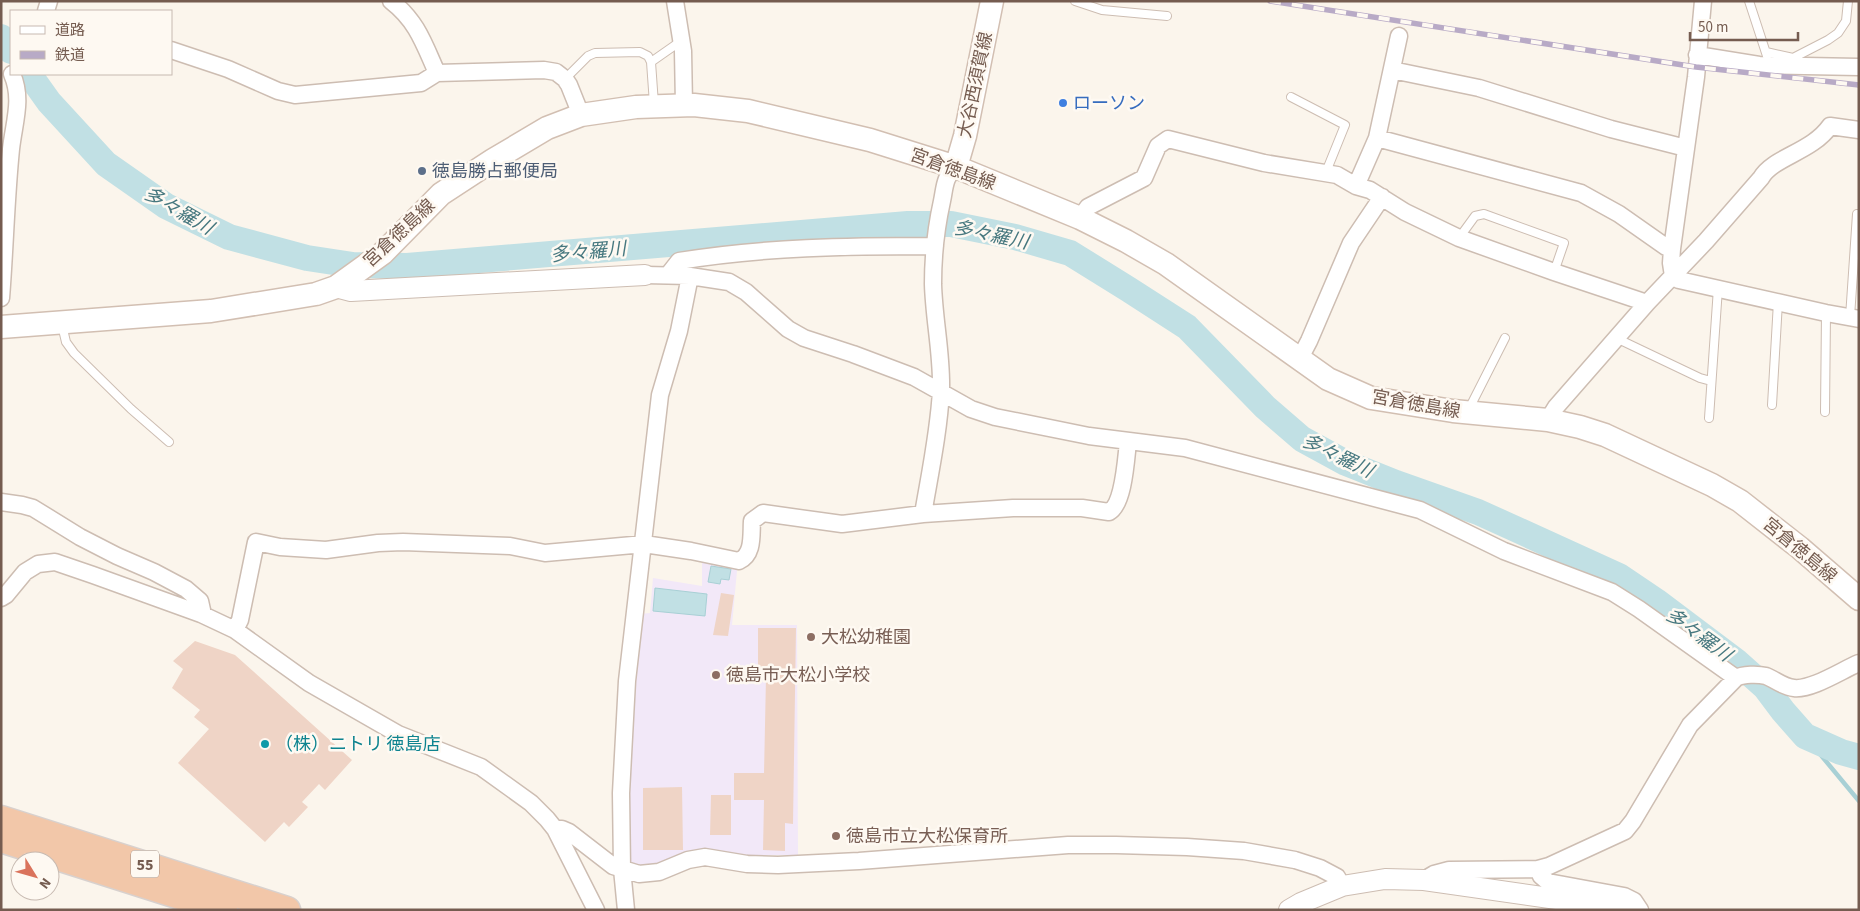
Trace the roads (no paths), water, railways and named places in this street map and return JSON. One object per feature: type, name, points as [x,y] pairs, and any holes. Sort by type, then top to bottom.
[{"type":"highway","name":"55","points":[[1,819],[288,910]]},
{"type":"highway","name":"55","points":[[1,839],[224,910]]},
{"type":"main road","name":"大谷西須賀線","points":[[956,167],[965,136],[992,1]]},
{"type":"main road","name":"宮倉徳島線","points":[[1,327],[211,311],[316,294],[342,283],[383,253],[441,194],[546,128],[581,115],[636,106],[684,105],[748,111],[870,140],[956,167],[1080,218],[1166,264],[1328,379],[1371,398],[1407,405],[1548,420],[1605,435],[1712,485],[1740,501],[1800,548],[1859,599]]},
{"type":"street","points":[[391,1],[402,10],[418,30],[437,73]]},
{"type":"street","points":[[676,1],[683,51],[684,105]]},
{"type":"street","points":[[1703,1],[1696,77],[1672,248],[1673,276],[1678,280],[1854,318]]},
{"type":"street","points":[[1356,186],[1377,138],[1399,36]]},
{"type":"street","points":[[172,50],[228,69],[278,91],[295,95],[421,83],[437,73],[544,70],[556,72],[565,79],[581,115]]},
{"type":"street","points":[[1697,55],[1767,58],[1859,67]]},
{"type":"street","points":[[1392,70],[1479,88],[1611,129],[1686,148]]},
{"type":"street","points":[[1,298],[11,147],[18,110],[18,86],[13,75]]},
{"type":"street","points":[[1548,420],[1556,407],[1616,338],[1706,241],[1766,170],[1808,147],[1825,134],[1830,126],[1859,130]]},
{"type":"street","points":[[1080,218],[1088,207],[1144,178],[1158,146],[1168,138],[1264,163],[1337,175],[1356,186],[1370,190],[1406,212],[1459,238],[1647,303]]},
{"type":"street","points":[[1377,138],[1581,194],[1619,214],[1666,247],[1672,248]]},
{"type":"street","points":[[923,514],[938,426],[941,391],[942,362],[933,284],[936,242],[939,213],[948,174],[956,167]]},
{"type":"street","points":[[1299,360],[1351,243],[1382,197]]},
{"type":"street","points":[[668,275],[679,261],[721,254],[936,242]]},
{"type":"street","points":[[342,283],[352,292],[645,274],[690,276],[729,282],[746,292],[788,329],[804,338],[914,377],[971,409],[995,418],[1089,436],[1185,448],[1420,510],[1504,551],[1612,592],[1739,677],[1766,676],[1784,686],[1796,689],[1813,684],[1859,663]]},
{"type":"street","points":[[626,910],[622,869],[620,793],[627,681],[660,395],[679,331],[690,276]]},
{"type":"street","points":[[235,630],[240,620],[256,542],[280,547],[326,550],[362,544],[403,542],[510,546],[545,553],[644,544],[740,561],[746,558],[750,551],[752,521],[763,513],[842,524],[923,514],[1056,507],[1109,512],[1118,501],[1128,442]]},
{"type":"street","points":[[1,502],[22,504],[33,508],[80,537],[186,589],[200,601],[201,614]]},
{"type":"street","points":[[1,598],[6,595],[25,572],[38,564],[55,562],[201,614],[235,630],[309,683],[398,734],[481,767],[531,803],[555,830],[596,910]]},
{"type":"street","points":[[1424,880],[1434,874],[1448,870],[1538,869],[1555,864],[1625,831],[1633,821],[1690,725],[1739,677]]},
{"type":"street","points":[[555,830],[562,829],[569,832],[600,858],[613,866],[639,874],[650,874],[688,860],[705,857],[747,864],[778,865],[859,861],[1068,845],[1187,847],[1244,851],[1295,860],[1320,868],[1337,877],[1342,886]]},
{"type":"street","points":[[1538,869],[1541,876],[1548,882],[1624,896],[1634,901],[1640,910]]},
{"type":"street","points":[[1289,910],[1342,886],[1385,879],[1424,880],[1633,910]]},
{"type":"lane","points":[[1075,1],[1102,10],[1167,16]]},
{"type":"lane","points":[[1749,1],[1767,58],[1793,58],[1838,33],[1846,21],[1848,1]]},
{"type":"lane","points":[[651,62],[681,40]]},
{"type":"lane","points":[[565,79],[588,56],[595,52],[640,52],[648,56],[651,62],[654,106]]},
{"type":"lane","points":[[1291,97],[1345,125],[1326,172]]},
{"type":"lane","points":[[1459,238],[1475,216],[1484,214],[1493,217],[1564,243],[1554,272]]},
{"type":"lane","points":[[1854,318],[1857,214]]},
{"type":"lane","points":[[1709,418],[1718,288]]},
{"type":"lane","points":[[1772,405],[1778,302]]},
{"type":"lane","points":[[1825,412],[1826,313]]},
{"type":"lane","points":[[62,323],[66,342],[74,353],[131,409],[169,442]]},
{"type":"lane","points":[[1472,413],[1472,403],[1505,338]]},
{"type":"lane","points":[[1616,338],[1700,378],[1711,381]]},
{"type":"water","points":[[711,566],[731,569],[729,580],[721,579],[720,584],[708,582]]},
{"type":"water","points":[[655,588],[707,594],[705,616],[653,611]]},
{"type":"waterway","name":"多々羅川","points":[[1,37],[10,50]]},
{"type":"waterway","name":"多々羅川","points":[[30,75],[49,102],[106,164],[166,206],[229,237],[307,258],[353,265],[407,266],[908,224],[951,224],[1015,237],[1070,253],[1187,327],[1265,407],[1302,439],[1346,463],[1478,512],[1619,576],[1656,601],[1737,662],[1765,687],[1805,736],[1841,752],[1859,757]]},
{"type":"waterway","points":[[1805,736],[1859,801]]},
{"type":"railway","points":[[1270,1],[1696,67],[1859,85]]},
{"type":"place","name":"ローソン","points":[[1063,103]]},
{"type":"place","name":"徳島勝占郵便局","points":[[422,171]]},
{"type":"place","name":"大松幼稚園","points":[[811,637]]},
{"type":"place","name":"徳島市大松小学校","points":[[716,675]]},
{"type":"place","name":"（株）ニトリ 徳島店","points":[[265,744]]},
{"type":"place","name":"徳島市立大松保育所","points":[[836,836]]}]
